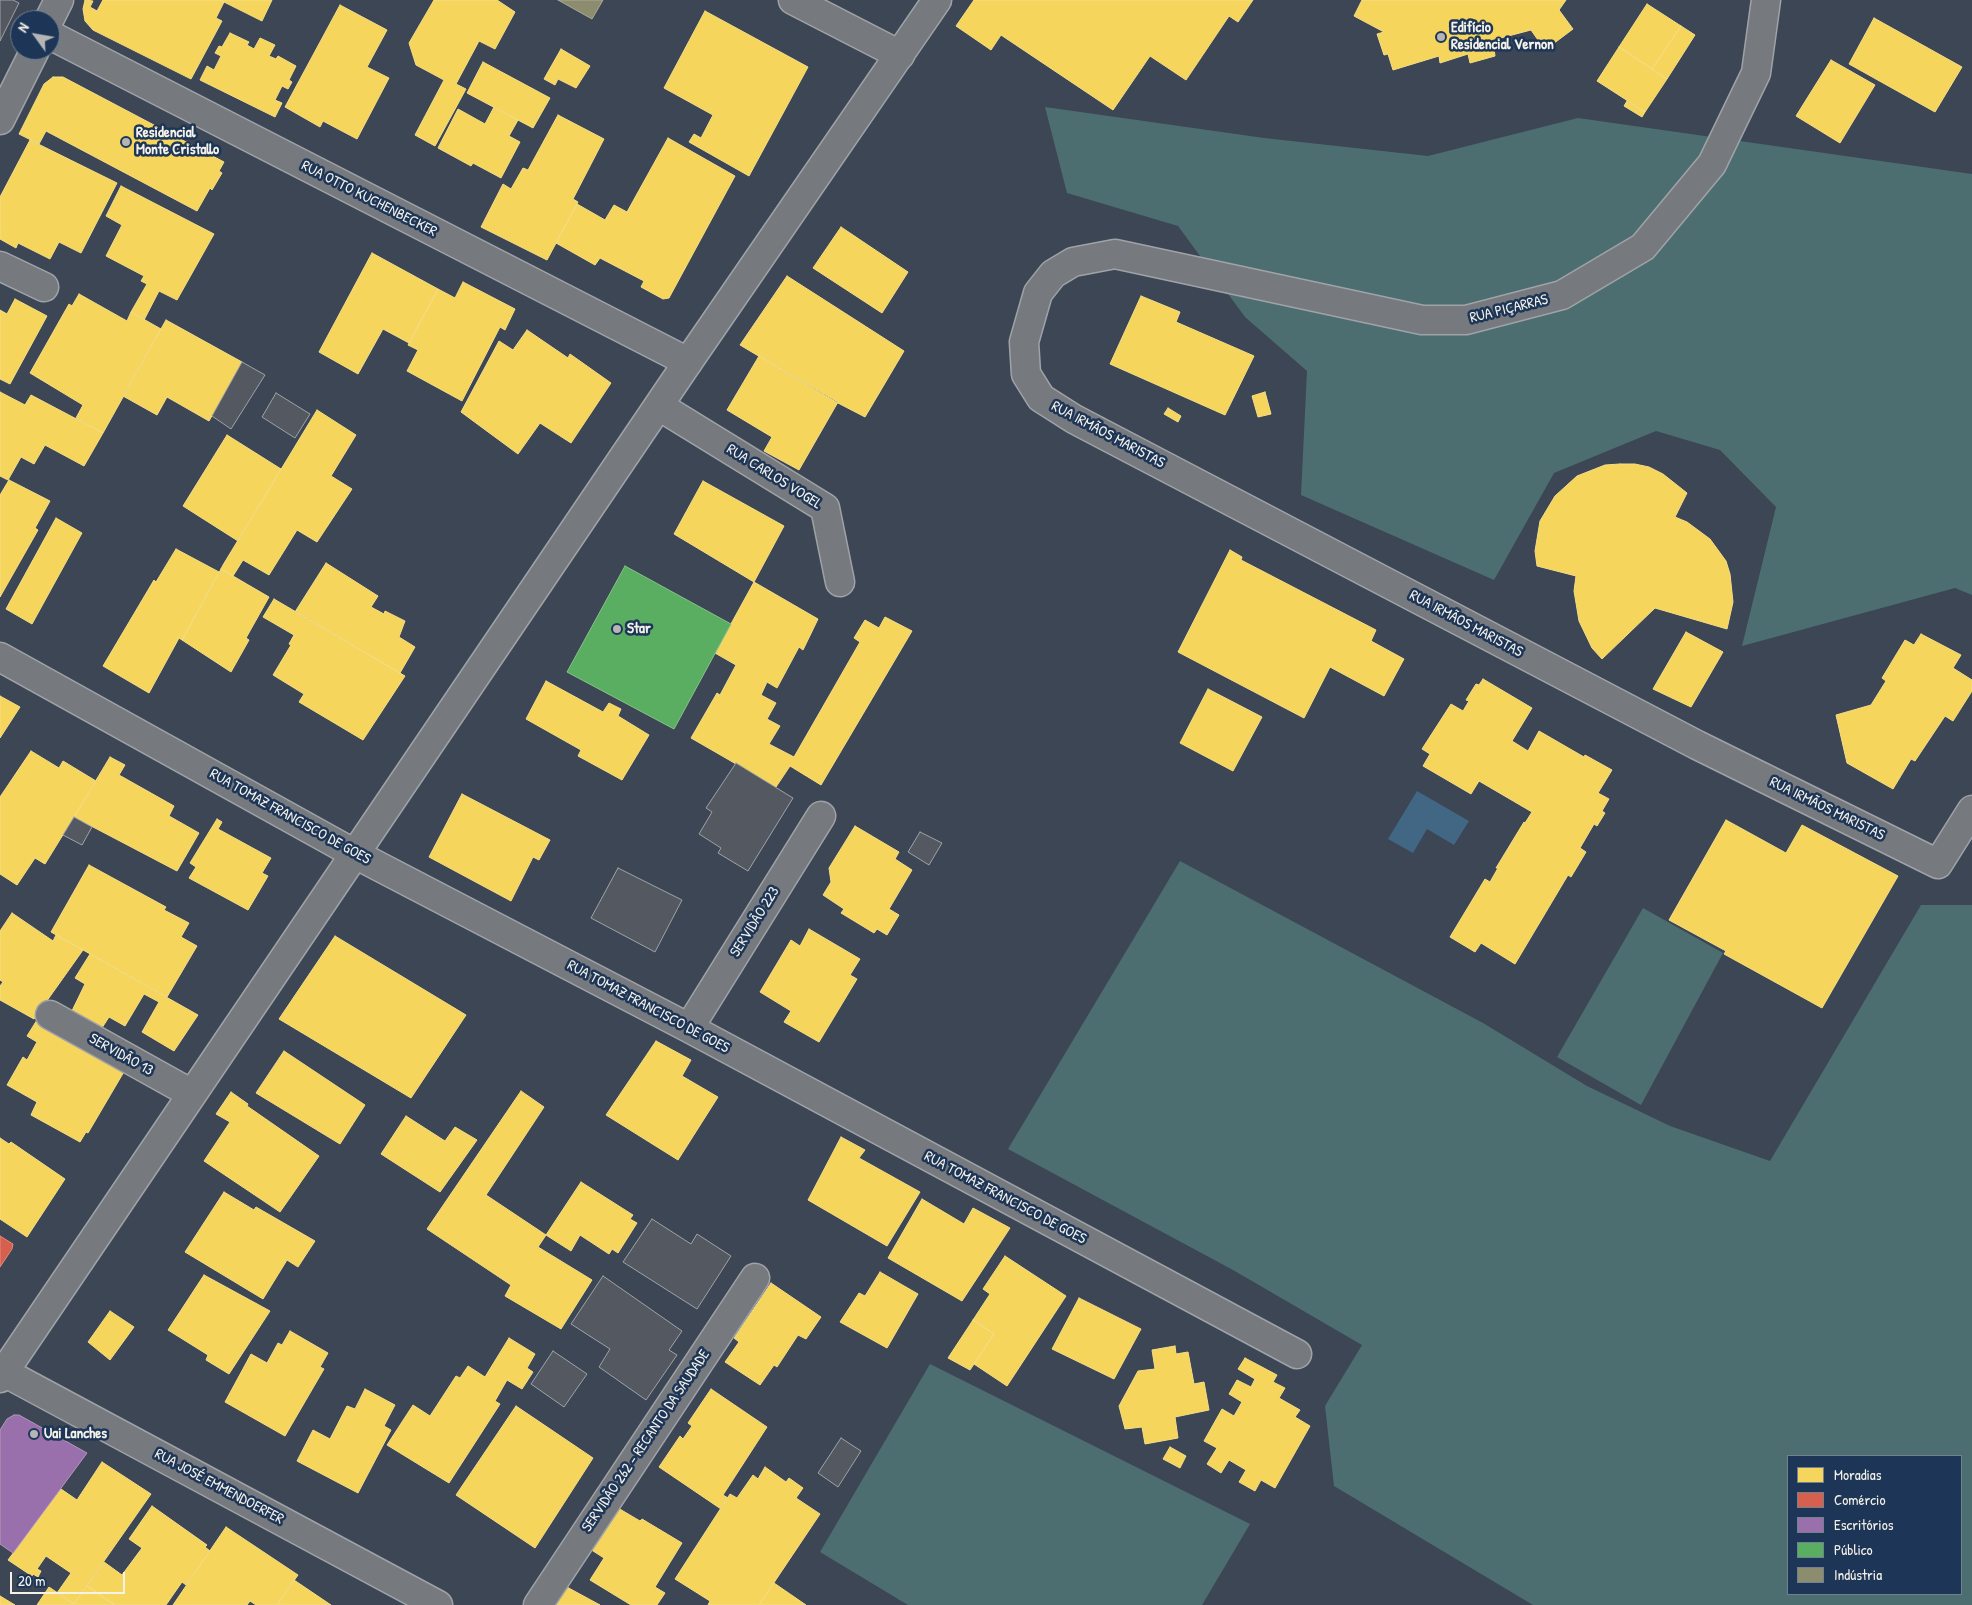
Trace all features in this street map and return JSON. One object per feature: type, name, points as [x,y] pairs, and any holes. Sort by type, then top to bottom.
[{"type":"street","points":[[793,0],[900,55]]},
{"type":"street","points":[[1,1374],[688,362],[937,0]]},
{"type":"street","name":"RUA PIÇARRAS","points":[[1038,293],[1053,274],[1073,262],[1115,254],[1422,320],[1466,320],[1562,295],[1643,246],[1712,164],[1756,73],[1766,0]]},
{"type":"street","name":"RUA OTTO KUCHENBECKER","points":[[60,41],[688,362]]},
{"type":"street","points":[[0,120],[30,60]]},
{"type":"street","points":[[0,266],[44,287]]},
{"type":"street","name":"RUA IRMÃOS MARISTAS","points":[[1038,293],[1024,342],[1026,374],[1041,398],[1074,419],[1697,745],[1938,864],[1972,810]]},
{"type":"street","name":"RUA CARLOS VOGEL","points":[[659,406],[825,508],[840,582]]},
{"type":"street","name":"RUA TOMAZ FRANCISCO DE GOES","points":[[0,657],[355,854],[689,1028],[1297,1354]]},
{"type":"street","name":"SERVIDÃO 223","points":[[689,1028],[820,816]]},
{"type":"street","name":"SERVIDÃO 13","points":[[50,1015],[192,1094]]},
{"type":"street","name":"SERVIDÃO 262 - RECANTO DA SAUDADE","points":[[538,1605],[755,1278]]},
{"type":"street","name":"RUA JOSÉ EMMENDOERFER","points":[[1,1374],[438,1605]]},
{"type":"green space","points":[[1045,107],[1264,138],[1428,156],[1578,118],[1972,174],[1972,595],[1955,588],[1742,646],[1776,507],[1720,450],[1656,431],[1554,473],[1494,580],[1301,495],[1307,371],[1245,317],[1178,226],[1067,193]]},
{"type":"green space","points":[[1180,861],[1483,1023],[1587,1086],[1670,1126],[1770,1161],[1921,905],[1972,905],[1972,1605],[1533,1605],[1334,1486],[1325,1406],[1362,1345],[1233,1270],[1008,1149]]},
{"type":"green space","points":[[1643,908],[1723,953],[1641,1105],[1557,1057]]},
{"type":"green space","points":[[930,1364],[1250,1524],[1202,1605],[908,1605],[820,1552]]},
{"type":"water","points":[[1417,791],[1469,821],[1454,845],[1427,829],[1413,853],[1388,839]]},
{"type":"building: Moradias","points":[[85,0],[93,1],[90,7],[97,11],[103,0],[220,0],[224,2],[216,18],[222,21],[191,79],[93,30],[85,21],[83,9]]},
{"type":"building: Moradias","points":[[220,0],[272,0],[262,21]]},
{"type":"building: Moradias","points":[[434,0],[497,0],[515,12],[495,49],[479,41],[456,84],[466,89],[435,146],[415,135],[444,80],[416,65],[409,43]]},
{"type":"building: Moradias","points":[[974,0],[1253,0],[1238,22],[1229,16],[1186,80],[1150,56],[1113,110],[1001,35],[991,50],[956,26]]},
{"type":"building: Moradias","name":"Edifício Residencial Vernon","points":[[1362,0],[1566,0],[1559,10],[1573,29],[1545,50],[1531,30],[1493,40],[1495,56],[1470,63],[1468,54],[1440,63],[1439,56],[1393,70],[1388,54],[1384,55],[1377,34],[1384,32],[1354,16]]},
{"type":"building: Moradias","points":[[1647,4],[1681,26],[1652,69],[1619,47]]},
{"type":"building: Moradias","points":[[340,5],[387,30],[367,67],[389,78],[357,139],[323,121],[320,127],[285,107]]},
{"type":"building: Moradias","points":[[705,11],[808,67],[749,176],[689,142],[694,134],[701,138],[713,115],[664,88]]},
{"type":"building: Moradias","points":[[1874,18],[1962,67],[1935,112],[1849,64]]},
{"type":"building: Moradias","points":[[1681,26],[1695,35],[1667,79],[1652,69]]},
{"type":"building: Moradias","points":[[230,33],[249,42],[247,45],[254,49],[260,38],[275,45],[269,56],[276,59],[278,56],[296,66],[289,80],[292,82],[288,89],[282,86],[275,100],[282,103],[275,117],[200,80],[207,66],[214,70],[221,56],[215,53],[219,46],[222,47]]},
{"type":"building: Moradias","points":[[1619,47],[1667,79],[1645,112],[1597,81]]},
{"type":"building: Moradias","points":[[561,49],[590,66],[576,88],[558,79],[555,85],[544,79]]},
{"type":"building: Moradias","points":[[1831,60],[1875,85],[1840,143],[1796,116]]},
{"type":"building: Moradias","points":[[483,62],[550,98],[533,128],[467,93]]},
{"type":"building: Moradias","name":"Residencial Monte Cristallo","points":[[53,77],[63,77],[224,162],[219,171],[222,173],[212,190],[210,188],[197,211],[46,131],[39,144],[19,134],[44,84]]},
{"type":"building: Moradias","points":[[1627,101],[1645,112],[1642,117],[1624,106]]},
{"type":"building: Moradias","points":[[494,107],[518,120],[509,136],[520,142],[501,178],[473,163],[471,166],[438,148],[458,109],[485,124]]},
{"type":"building: Moradias","points":[[558,115],[604,139],[573,199],[578,202],[547,260],[481,227],[503,184],[511,189],[523,168],[528,170]]},
{"type":"building: Moradias","points":[[668,138],[735,176],[669,298],[663,299],[641,287],[644,281],[600,258],[595,265],[556,243],[577,204],[605,220],[614,205],[627,212]]},
{"type":"building: Moradias","points":[[30,140],[117,183],[81,253],[59,242],[50,259],[18,243],[16,248],[0,239],[0,197]]},
{"type":"building: Moradias","points":[[121,186],[214,234],[177,300],[159,291],[144,320],[131,312],[147,284],[141,281],[144,276],[106,256],[122,225],[106,216]]},
{"type":"building: Moradias","points":[[841,227],[908,272],[882,313],[813,268]]},
{"type":"building: Moradias","points":[[372,253],[438,289],[409,343],[383,329],[358,374],[319,352]]},
{"type":"building: Moradias","points":[[787,276],[904,351],[865,417],[740,345]]},
{"type":"building: Moradias","points":[[463,282],[515,309],[505,330],[500,327],[462,401],[407,371],[418,350],[408,345],[438,289],[455,298]]},
{"type":"building: Moradias","points":[[79,294],[127,321],[131,312],[161,329],[103,433],[76,418],[83,405],[30,373],[69,304],[72,306]]},
{"type":"building: Moradias","points":[[1141,296],[1180,312],[1176,322],[1254,356],[1225,415],[1110,364]]},
{"type":"building: Moradias","points":[[15,299],[47,316],[10,384],[0,379],[0,310],[7,314]]},
{"type":"building: Moradias","points":[[166,320],[242,362],[209,421],[167,397],[157,415],[123,396]]},
{"type":"building: Moradias","points":[[527,330],[568,358],[570,354],[611,383],[571,443],[540,423],[518,454],[461,412],[499,341],[513,350]]},
{"type":"building: Moradias","points":[[759,356],[838,402],[799,470],[764,451],[772,437],[727,410]]},
{"type":"building: Moradias","points":[[0,392],[25,405],[31,395],[103,433],[84,466],[45,445],[34,464],[21,457],[8,480],[0,476]]},
{"type":"building: Moradias","points":[[1265,392],[1271,414],[1258,417],[1252,396]]},
{"type":"building: Moradias","points":[[1168,408],[1181,416],[1178,422],[1164,414]]},
{"type":"building: Moradias","points":[[317,410],[356,435],[331,476],[352,489],[317,542],[297,530],[269,575],[243,560],[233,576],[221,569],[223,565]]},
{"type":"building: Moradias","points":[[227,435],[281,469],[238,541],[183,506]]},
{"type":"building: Moradias","points":[[1635,464],[1649,467],[1663,474],[1687,493],[1675,517],[1687,522],[1710,539],[1726,561],[1730,574],[1733,602],[1727,629],[1655,608],[1602,659],[1592,648],[1579,621],[1574,591],[1576,576],[1537,566],[1535,551],[1540,521],[1555,496],[1577,476],[1605,465]]},
{"type":"building: Moradias","points":[[9,480],[50,501],[35,528],[38,530],[0,597],[0,495]]},
{"type":"building: Moradias","points":[[703,481],[784,526],[754,582],[674,534]]},
{"type":"building: Moradias","points":[[56,518],[82,533],[32,624],[6,609]]},
{"type":"building: Moradias","points":[[176,549],[219,572],[182,640],[179,638],[149,693],[103,666],[154,580],[156,582]]},
{"type":"building: Moradias","points":[[1230,550],[1242,557],[1241,560],[1376,630],[1371,641],[1404,659],[1384,696],[1330,667],[1304,718],[1178,652]]},
{"type":"building: Moradias","points":[[326,563],[378,596],[371,607],[384,614],[385,611],[405,621],[399,637],[415,647],[400,673],[295,612]]},
{"type":"building: Moradias","points":[[221,569],[269,597],[246,638],[249,640],[231,672],[182,640]]},
{"type":"building: Moradias","points":[[754,582],[818,619],[803,650],[799,647],[777,688],[767,682],[761,695],[776,703],[767,719],[780,726],[769,744],[794,757],[860,642],[854,638],[865,620],[879,628],[885,617],[912,631],[821,785],[790,766],[776,787],[691,738],[717,693],[720,695],[736,665],[715,653]]},
{"type":"building: Moradias","points":[[274,599],[405,676],[363,740],[299,702],[304,694],[273,675],[291,645],[289,644],[294,635],[263,617]]},
{"type":"building: Moradias","points":[[1686,632],[1723,652],[1691,707],[1653,689]]},
{"type":"building: Moradias","points":[[1921,634],[1961,655],[1953,668],[1972,680],[1972,691],[1953,721],[1945,716],[1915,761],[1911,759],[1893,789],[1847,763],[1836,715],[1871,705],[1886,681],[1882,678],[1905,640],[1914,645]]},
{"type":"building: Moradias","points":[[1483,679],[1532,708],[1512,741],[1528,751],[1539,731],[1584,757],[1585,755],[1612,770],[1598,793],[1609,799],[1602,811],[1605,813],[1597,826],[1594,824],[1580,848],[1586,852],[1571,877],[1568,875],[1515,964],[1481,943],[1475,952],[1450,937],[1485,879],[1490,882],[1498,868],[1496,868],[1532,812],[1479,781],[1471,794],[1423,766],[1430,754],[1422,749],[1451,704],[1463,711],[1469,701],[1466,700],[1476,684],[1479,685]]},
{"type":"building: Moradias","points":[[546,681],[603,712],[609,703],[621,709],[618,716],[649,735],[622,780],[578,756],[581,750],[526,719]]},
{"type":"building: Moradias","points":[[1208,689],[1262,717],[1233,771],[1180,743]]},
{"type":"building: Moradias","points":[[0,696],[20,707],[0,738]]},
{"type":"building: Moradias","points":[[31,751],[59,768],[63,761],[96,781],[45,864],[35,858],[17,885],[0,874],[0,797]]},
{"type":"building: Moradias","points":[[110,757],[125,765],[119,775],[174,806],[169,816],[199,833],[177,871],[74,817]]},
{"type":"building: Moradias","points":[[462,794],[550,840],[539,860],[533,857],[511,901],[429,857]]},
{"type":"building: Moradias","points":[[217,819],[222,822],[218,829],[271,858],[262,873],[268,876],[248,910],[189,878],[196,867],[190,863]]},
{"type":"building: Moradias","points":[[1726,820],[1786,853],[1802,825],[1898,876],[1822,1008],[1724,954],[1726,951],[1669,920]]},
{"type":"building: Moradias","points":[[855,826],[899,852],[895,859],[912,870],[889,909],[899,915],[887,935],[877,929],[874,933],[841,913],[844,909],[823,895],[831,882],[829,868]]},
{"type":"building: Moradias","points":[[89,865],[166,907],[164,910],[189,923],[181,937],[197,946],[167,997],[51,932]]},
{"type":"building: Moradias","points":[[12,913],[53,941],[56,935],[83,950],[34,1019],[0,1000],[0,986],[3,982],[0,980],[0,931]]},
{"type":"building: Moradias","points":[[809,929],[860,959],[850,975],[857,979],[819,1042],[784,1022],[791,1011],[760,992],[791,940],[800,946]]},
{"type":"building: Moradias","points":[[335,936],[466,1015],[411,1098],[279,1019]]},
{"type":"building: Moradias","points":[[90,954],[198,1015],[174,1051],[142,1032],[159,1002],[144,994],[125,1026],[109,1017],[98,1034],[69,1017],[85,984],[75,978]]},
{"type":"building: Moradias","points":[[37,1020],[125,1070],[88,1133],[86,1132],[80,1142],[31,1115],[37,1102],[7,1085],[23,1057],[27,1060],[37,1042],[27,1036]]},
{"type":"building: Moradias","points":[[656,1041],[691,1060],[682,1076],[718,1097],[678,1160],[606,1115]]},
{"type":"building: Moradias","points":[[284,1051],[365,1105],[340,1144],[256,1093]]},
{"type":"building: Moradias","points":[[521,1091],[544,1107],[486,1195],[546,1235],[538,1247],[592,1280],[561,1329],[505,1296],[511,1285],[427,1229]]},
{"type":"building: Moradias","points":[[231,1092],[248,1104],[247,1106],[319,1156],[280,1212],[204,1161],[230,1122],[216,1114]]},
{"type":"building: Moradias","points":[[406,1116],[445,1141],[455,1127],[477,1140],[440,1192],[381,1154]]},
{"type":"building: Moradias","points":[[841,1137],[865,1150],[859,1158],[920,1192],[887,1246],[808,1200]]},
{"type":"building: Moradias","points":[[0,1138],[9,1144],[11,1142],[65,1179],[27,1237],[0,1219]]},
{"type":"building: Moradias","points":[[581,1182],[633,1215],[630,1219],[637,1223],[618,1253],[612,1249],[609,1254],[580,1235],[571,1251],[546,1235]]},
{"type":"building: Moradias","points":[[224,1192],[254,1210],[256,1207],[315,1241],[298,1267],[287,1260],[263,1299],[185,1252]]},
{"type":"building: Moradias","points":[[922,1199],[964,1224],[973,1208],[1010,1228],[962,1301],[888,1258]]},
{"type":"building: Moradias","points":[[1005,1256],[1066,1296],[1007,1386],[974,1364],[994,1334],[973,1320],[990,1294],[983,1289]]},
{"type":"building: Moradias","points":[[880,1272],[918,1294],[887,1348],[840,1322],[859,1293],[865,1296]]},
{"type":"building: Moradias","points":[[204,1275],[270,1311],[229,1374],[206,1360],[208,1355],[168,1330]]},
{"type":"building: Moradias","points":[[771,1283],[821,1317],[806,1339],[798,1335],[777,1367],[774,1365],[760,1385],[725,1362],[739,1342],[734,1338]]},
{"type":"building: Moradias","points":[[1079,1298],[1141,1329],[1114,1379],[1052,1349]]},
{"type":"building: Moradias","points":[[110,1311],[134,1327],[110,1360],[88,1342]]},
{"type":"building: Moradias","points":[[973,1320],[994,1334],[970,1370],[948,1358]]},
{"type":"building: Moradias","points":[[290,1331],[328,1353],[320,1367],[324,1369],[285,1436],[225,1402],[251,1354],[267,1363],[278,1343],[282,1345]]},
{"type":"building: Moradias","points":[[509,1338],[535,1354],[527,1368],[533,1372],[522,1389],[507,1380],[495,1401],[500,1404],[449,1483],[387,1445],[413,1405],[430,1416],[456,1376],[460,1378],[468,1366],[485,1377]]},
{"type":"building: Moradias","points":[[1175,1346],[1176,1354],[1188,1352],[1194,1384],[1204,1382],[1209,1410],[1175,1417],[1178,1438],[1145,1444],[1142,1427],[1125,1429],[1119,1406],[1138,1371],[1155,1369],[1152,1350]]},
{"type":"building: Moradias","points":[[1245,1358],[1277,1375],[1273,1382],[1285,1388],[1279,1398],[1300,1410],[1295,1417],[1310,1426],[1275,1488],[1261,1480],[1255,1491],[1239,1482],[1246,1470],[1229,1460],[1221,1473],[1207,1464],[1217,1448],[1204,1441],[1222,1409],[1234,1416],[1242,1402],[1229,1394],[1237,1380],[1251,1387],[1255,1379],[1238,1369]]},
{"type":"building: Moradias","points":[[365,1389],[395,1405],[384,1426],[391,1430],[358,1493],[297,1461],[313,1430],[330,1439],[347,1406],[355,1409]]},
{"type":"building: Moradias","points":[[711,1389],[767,1427],[723,1495],[728,1498],[721,1509],[659,1467],[680,1436],[683,1439],[692,1426],[688,1423]]},
{"type":"building: Moradias","points":[[516,1406],[593,1458],[535,1548],[456,1495]]},
{"type":"building: Moradias","points":[[1170,1447],[1186,1456],[1180,1468],[1163,1459]]},
{"type":"building: Moradias","points":[[102,1462],[151,1494],[74,1604],[57,1593],[71,1573],[46,1556],[37,1569],[41,1571],[38,1577],[33,1574],[32,1576],[8,1560],[61,1489],[77,1500]]},
{"type":"building: Moradias","points":[[765,1467],[786,1482],[789,1478],[803,1488],[796,1498],[820,1514],[759,1605],[708,1605],[710,1601],[675,1579],[730,1494],[737,1498],[753,1475],[758,1479]]},
{"type":"building: Moradias","points":[[152,1506],[207,1545],[205,1547],[210,1551],[186,1585],[182,1582],[166,1605],[115,1605],[87,1586],[104,1562],[122,1575],[142,1548],[129,1539]]},
{"type":"building: Moradias","points":[[618,1508],[640,1521],[642,1519],[682,1543],[655,1587],[665,1593],[657,1605],[631,1605],[590,1580],[604,1558],[590,1549]]},
{"type":"building: Moradias","points":[[226,1527],[298,1575],[277,1605],[256,1605],[250,1601],[247,1605],[173,1605]]},
{"type":"building: Moradias","points":[[294,1580],[331,1605],[277,1605]]},
{"type":"building: Moradias","points":[[774,1583],[806,1605],[759,1605]]},
{"type":"building: Moradias","points":[[87,1586],[115,1605],[37,1605],[49,1587],[74,1604]]},
{"type":"building: Moradias","points":[[565,1586],[600,1605],[551,1605]]},
{"type":"building: Moradias","points":[[0,1596],[15,1605],[0,1605]]},
{"type":"building: Comércio","points":[[0,1236],[13,1244],[12,1249],[0,1267]]},
{"type":"building: Escritórios","points":[[14,1415],[19,1415],[87,1453],[13,1553],[0,1544],[0,1430],[7,1419]]},
{"type":"building: Público","points":[[625,566],[731,624],[674,729],[567,672]]},
{"type":"building: Indústria","points":[[558,0],[603,0],[592,19]]},
{"type":"building: Outros","points":[[0,0],[13,0],[19,3],[16,10],[10,10],[10,21],[0,41]]},
{"type":"building: Outros","points":[[242,362],[265,375],[231,429],[212,416]]},
{"type":"building: Outros","points":[[276,393],[310,414],[295,438],[262,417]]},
{"type":"building: Outros","points":[[736,763],[793,798],[748,871],[718,853],[721,848],[699,834],[712,812],[706,808]]},
{"type":"building: Outros","points":[[74,817],[92,827],[82,845],[63,835]]},
{"type":"building: Outros","points":[[920,832],[942,843],[929,865],[908,852]]},
{"type":"building: Outros","points":[[618,868],[682,900],[655,952],[591,918]]},
{"type":"building: Outros","points":[[652,1219],[691,1244],[697,1234],[731,1256],[697,1309],[623,1262]]},
{"type":"building: Outros","points":[[603,1276],[682,1331],[669,1350],[677,1355],[646,1400],[599,1367],[610,1349],[571,1324]]},
{"type":"building: Outros","points":[[553,1351],[587,1374],[564,1407],[531,1384]]},
{"type":"building: Outros","points":[[841,1438],[861,1451],[838,1487],[818,1473]]},
{"type":"place","name":"Edifício Residencial Vernon","points":[[1441,37]]},
{"type":"place","name":"Residencial Monte Cristallo","points":[[126,142]]},
{"type":"place","name":"Star","points":[[617,629]]},
{"type":"place","name":"Uai Lanches","points":[[34,1434]]}]
